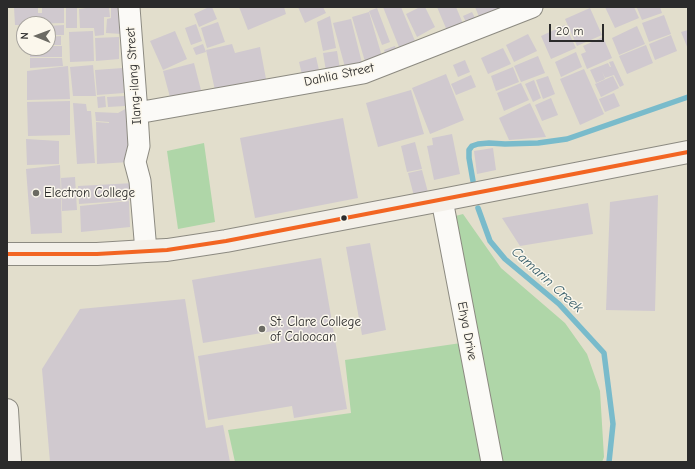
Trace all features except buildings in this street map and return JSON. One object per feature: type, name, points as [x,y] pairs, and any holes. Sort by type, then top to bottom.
[{"type":"main road","points":[[7,254],[97,254],[167,250],[226,242],[688,152]]},
{"type":"main road","points":[[7,410],[10,462]]},
{"type":"street","name":"Dahlia Street","points":[[137,113],[363,73],[532,7]]},
{"type":"street","name":"Ilang-ilang Street","points":[[134,9],[139,146],[136,162],[140,181],[146,251]]},
{"type":"street","name":"Ehya Drive","points":[[442,200],[492,462]]},
{"type":"green space","points":[[204,143],[215,222],[178,229],[167,151]]},
{"type":"green space","points":[[463,214],[501,268],[565,323],[587,354],[600,391],[604,457],[602,462],[235,462],[228,430],[351,413],[345,360],[461,343],[440,220]]},
{"type":"waterway","name":"Camarin Creek","points":[[473,181],[469,158],[469,150],[472,146],[489,143],[538,143],[567,139],[688,97]]},
{"type":"waterway","name":"Camarin Creek","points":[[478,208],[490,241],[505,259],[559,304],[604,353],[613,424],[609,462]]},
{"type":"transit line","points":[[7,254],[97,254],[167,250],[226,241],[688,152]]},
{"type":"place","name":"Electron College","points":[[36,193]]},
{"type":"place","name":"St. Clare College of Caloocan","points":[[262,329]]}]
